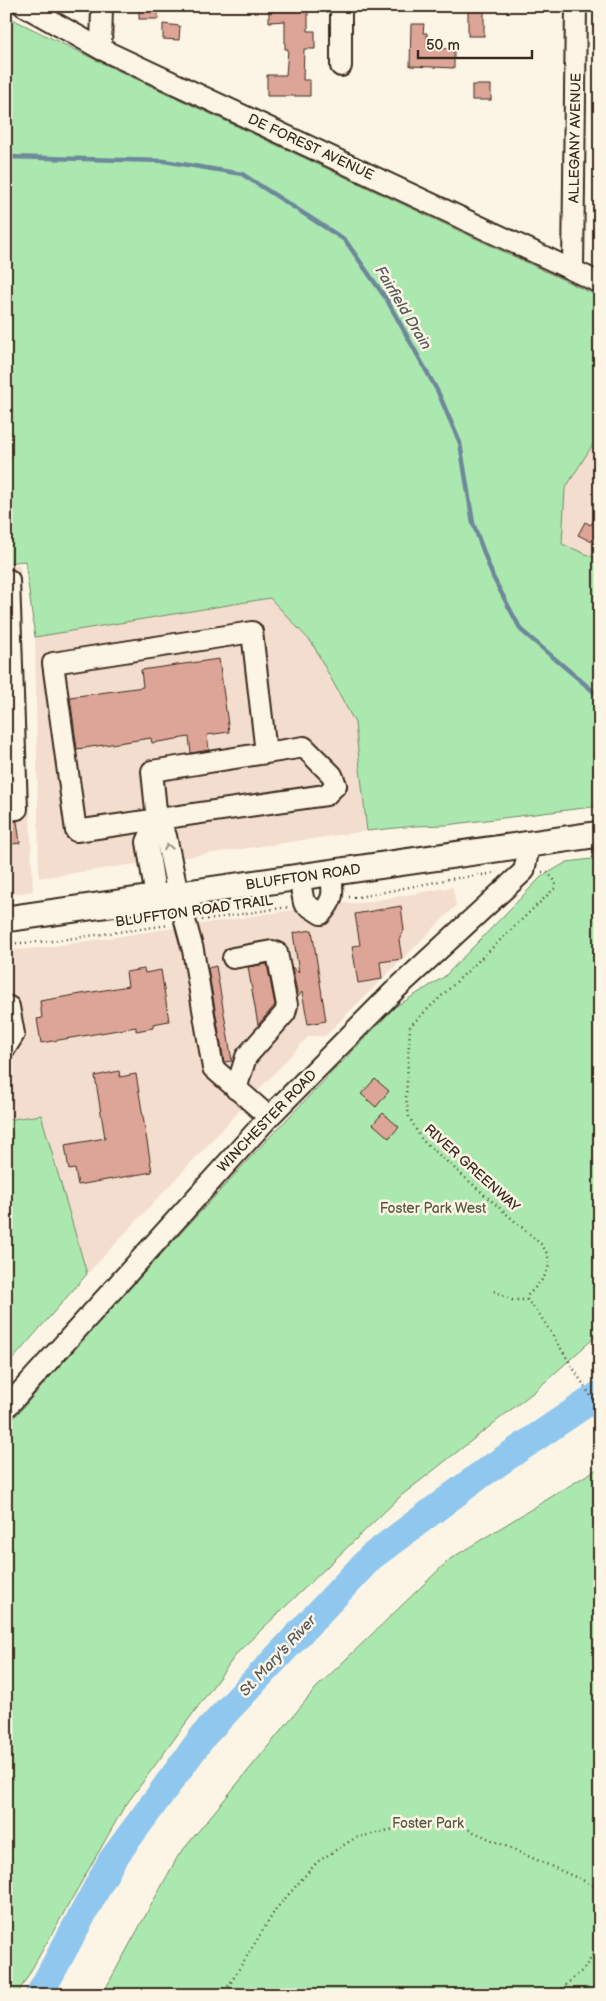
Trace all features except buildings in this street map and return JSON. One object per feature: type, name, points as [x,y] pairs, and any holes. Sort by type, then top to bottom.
[{"type":"main road","name":"BLUFFTON ROAD","points":[[6,919],[299,877],[332,884],[526,844],[600,834]]},
{"type":"street","name":"DE FOREST AVENUE","points":[[24,6],[101,49],[600,283]]},
{"type":"street","points":[[101,49],[102,6]]},
{"type":"street","points":[[341,6],[341,66]]},
{"type":"street","name":"ALLEGANY AVENUE","points":[[573,270],[576,6]]},
{"type":"street","points":[[6,580],[9,580],[8,626],[11,763],[17,809],[6,810]]},
{"type":"street","points":[[266,753],[252,632],[53,662],[76,832],[156,820],[326,795],[336,785],[332,775],[304,747],[266,753],[152,771],[156,820],[166,836],[167,896],[186,922],[201,949],[213,1068],[269,1117]]},
{"type":"street","name":"WINCHESTER ROAD","points":[[6,1408],[269,1117],[394,991],[524,871],[527,857],[526,844]]},
{"type":"street","points":[[299,877],[304,903],[321,914],[330,904],[332,884]]},
{"type":"street","points":[[278,937],[283,946],[294,1010],[293,1016],[280,1032]]},
{"type":"street","points":[[233,958],[272,951],[277,953],[287,1005],[285,1013],[246,1057],[236,1089]]},
{"type":"street","points":[[6,1006],[9,1008],[14,1034],[6,1047]]},
{"type":"path","points":[[332,884],[359,897],[450,879],[502,872]]},
{"type":"path","name":"RIVER GREENWAY","points":[[527,1300],[527,1296],[547,1272],[550,1265],[547,1251],[422,1140],[415,1130],[409,1117],[406,1098],[408,1034],[410,1026],[415,1020],[555,888],[556,882],[547,872]]},
{"type":"path","name":"BLUFFTON ROAD TRAIL","points":[[6,944],[52,941],[282,908],[304,903]]},
{"type":"path","points":[[494,1290],[512,1300],[527,1300],[538,1312],[600,1411]]},
{"type":"path","points":[[223,1995],[282,1902],[317,1862],[355,1838],[415,1824],[456,1824],[600,1888]]},
{"type":"path","points":[[554,1995],[583,1970],[595,1952],[600,1948]]},
{"type":"shaded area","points":[[600,433],[600,560],[562,544],[565,489]]},
{"type":"shaded area","points":[[20,565],[33,891],[6,895],[6,566]]},
{"type":"shaded area","points":[[270,598],[312,643],[355,723],[367,831],[39,878],[35,637]]},
{"type":"shaded area","points":[[453,887],[456,906],[325,1036],[309,1036],[87,1274],[41,1115],[6,1120],[6,951],[48,947],[340,903],[360,903]]},
{"type":"green space","points":[[6,16],[600,297],[600,433],[565,489],[562,544],[600,560],[600,806],[446,825],[367,831],[355,723],[312,643],[270,598],[35,637],[25,561],[6,563]]},
{"type":"green space","name":"Foster Park West","points":[[600,858],[600,1335],[594,1338],[535,1391],[402,1495],[238,1652],[123,1809],[17,1995],[6,1995],[6,1427],[84,1338],[263,1144],[395,1007],[444,977],[541,877],[567,862]]},
{"type":"green space","points":[[41,1115],[87,1274],[6,1367],[6,1120]]},
{"type":"green space","name":"Foster Park","points":[[600,1467],[600,1995],[102,1995],[178,1856],[316,1688],[450,1559]]},
{"type":"waterway","name":"Fairfield Drain","points":[[6,157],[164,161],[242,174],[345,240],[387,300],[438,392],[460,443],[473,523],[493,577],[521,630],[600,697]]},
{"type":"waterway","name":"St. Mary's River","points":[[39,1995],[112,1860],[204,1735],[371,1557],[479,1476],[600,1394]]}]
